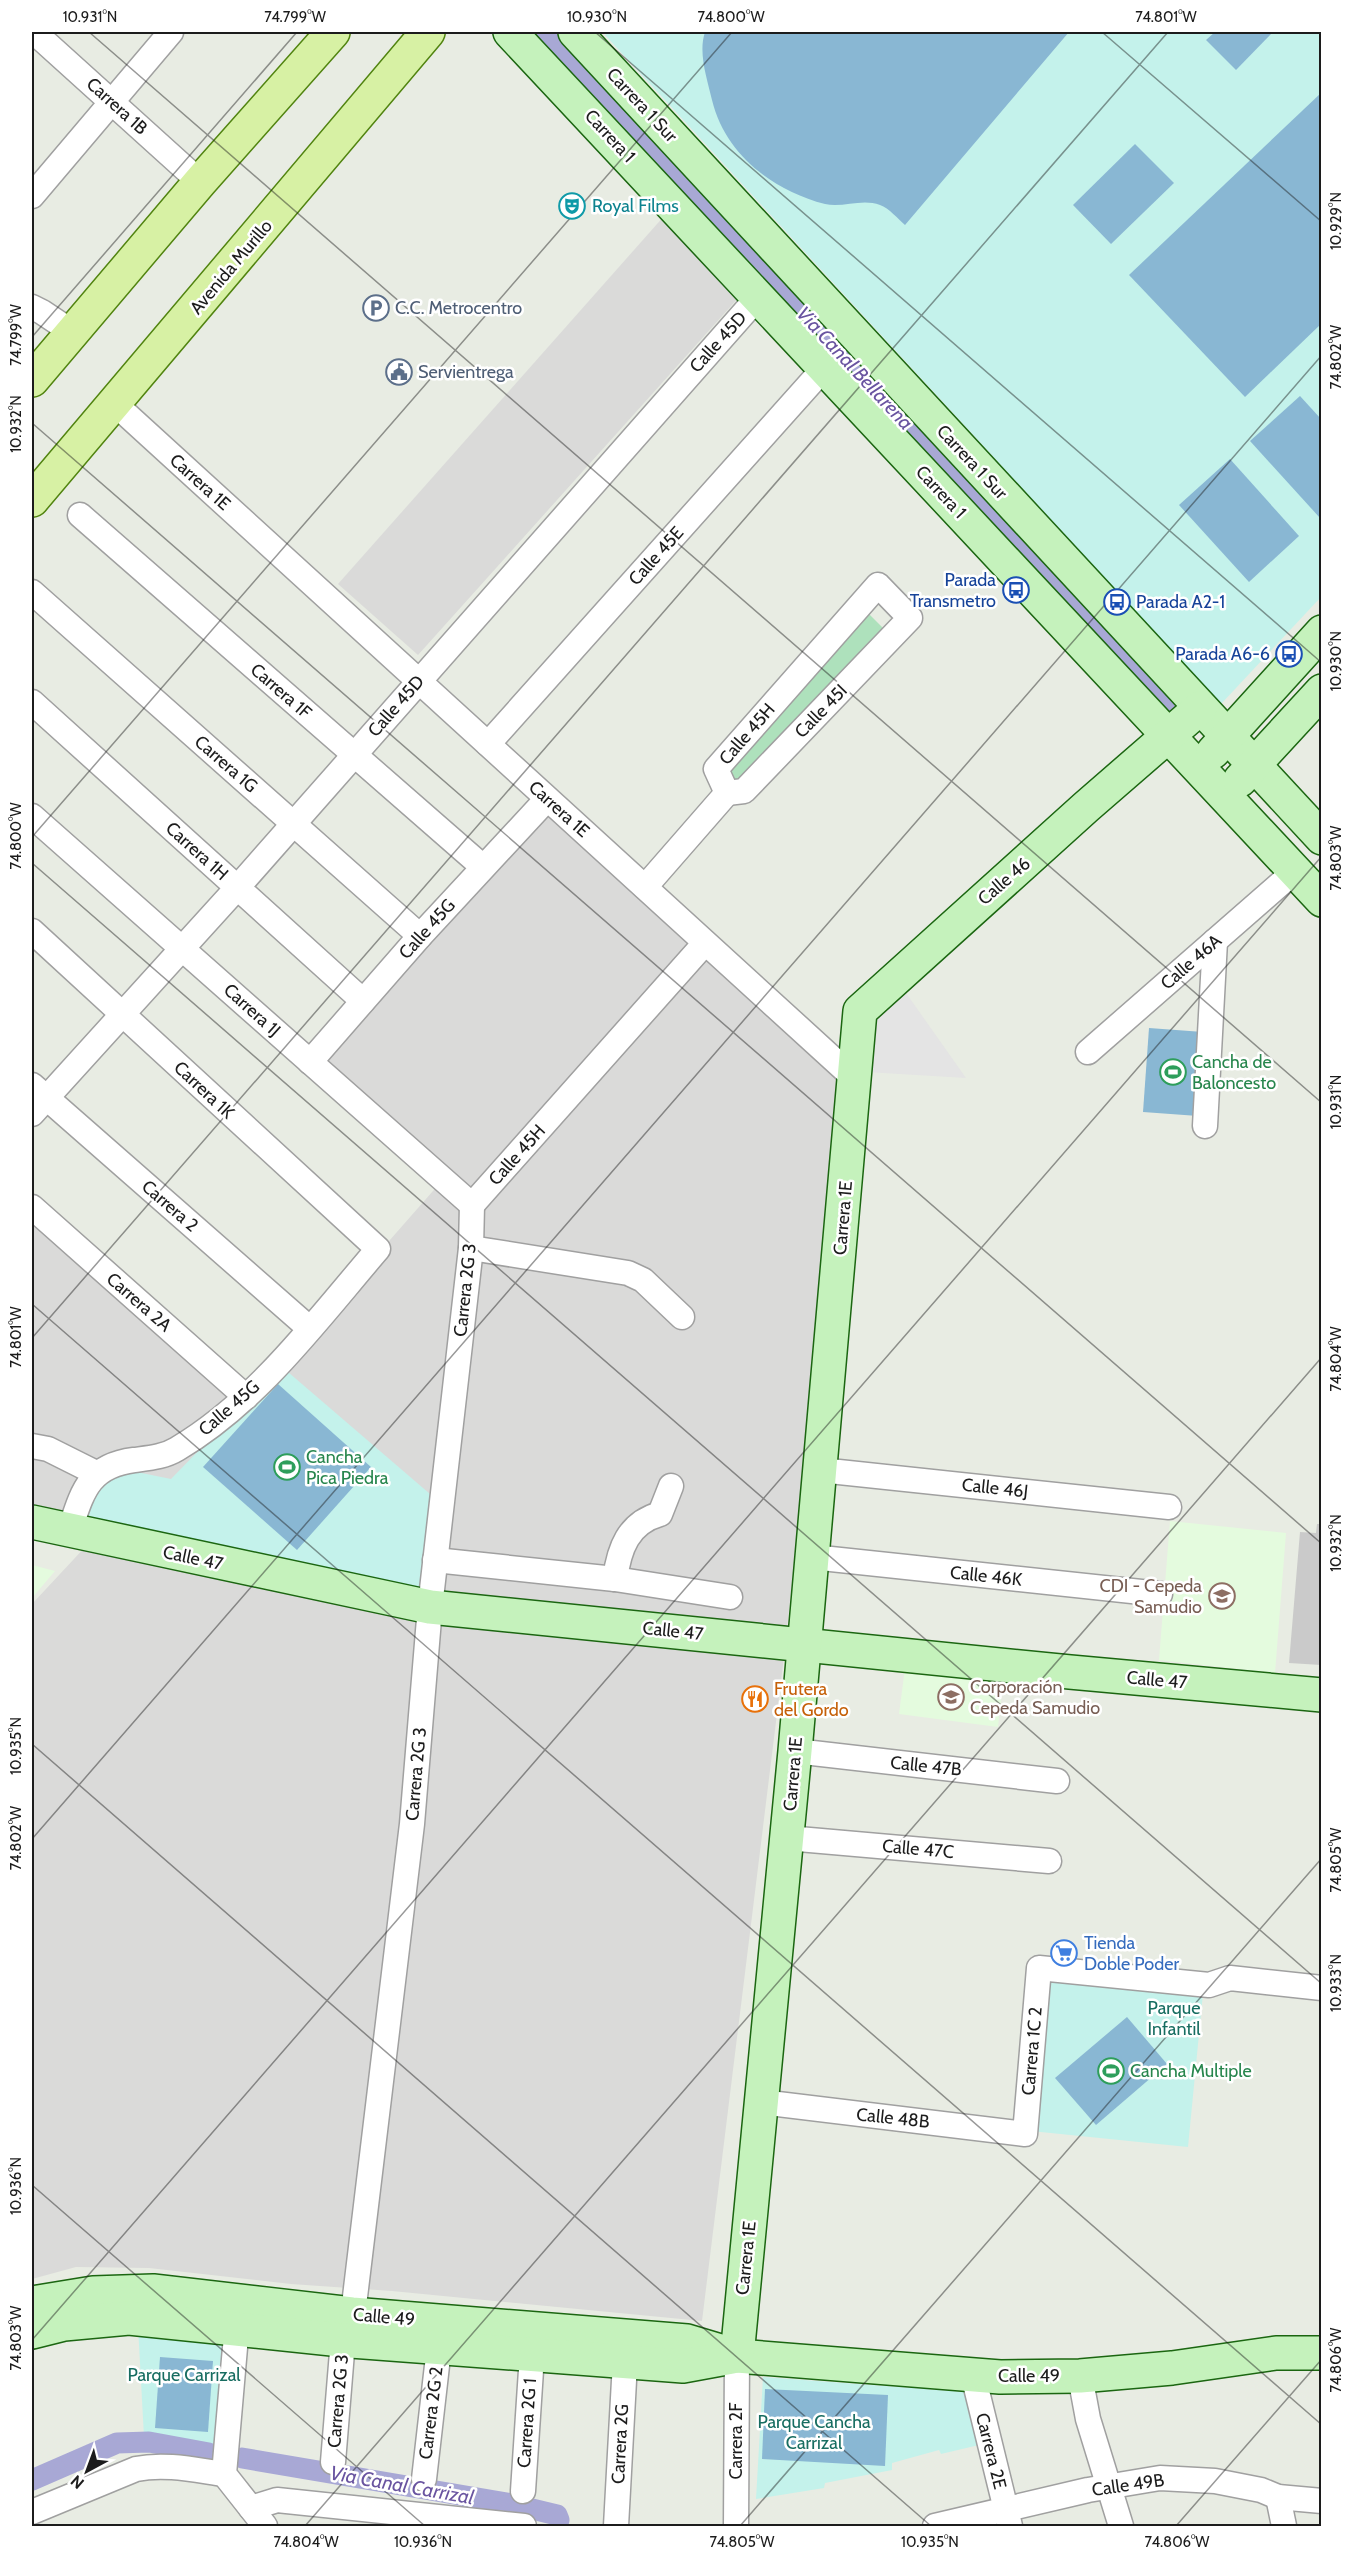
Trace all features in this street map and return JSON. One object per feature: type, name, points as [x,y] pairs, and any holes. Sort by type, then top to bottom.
[{"type":"main road","points":[[32,380],[200,182],[333,32]]},
{"type":"main road","name":"Avenida Murillo","points":[[32,500],[428,32]]},
{"type":"street","points":[[32,196],[171,32]]},
{"type":"street","name":"Carrera 1","points":[[510,32],[1322,900]]},
{"type":"street","name":"Carrera 1 Sur","points":[[575,32],[1322,838]]},
{"type":"street","name":"Carrera 1B","points":[[41,40],[200,182]]},
{"type":"street","name":"Calle 45D","points":[[36,1099],[122,1014],[237,888],[417,681],[759,296]]},
{"type":"street","points":[[32,307],[72,332]]},
{"type":"street","name":"Calle 45E","points":[[488,744],[825,367]]},
{"type":"street","name":"Carrera 1E","points":[[114,403],[855,1079],[787,1838],[737,2356]]},
{"type":"street","name":"Carrera 1F","points":[[80,515],[483,867]]},
{"type":"street","name":"Calle 45I","points":[[727,794],[744,791],[910,618],[878,585]]},
{"type":"street","name":"Calle 45H","points":[[645,887],[727,794],[716,769],[878,585]]},
{"type":"street","name":"Carrera 1G","points":[[32,592],[420,936]]},
{"type":"street","points":[[1198,768],[1322,632]]},
{"type":"street","points":[[1225,796],[1322,691]]},
{"type":"street","name":"Carrera 1H","points":[[32,702],[363,1001]]},
{"type":"street","name":"Calle 46","points":[[855,1079],[860,1011],[1086,807],[1200,708]]},
{"type":"street","name":"Calle 45G","points":[[310,1062],[420,936],[547,799]]},
{"type":"street","name":"Carrera 1J","points":[[32,816],[472,1205]]},
{"type":"street","name":"Calle 46A","points":[[1088,1052],[1295,871]]},
{"type":"street","name":"Carrera 1K","points":[[32,931],[378,1249]]},
{"type":"street","points":[[1205,1126],[1215,941]]},
{"type":"street","name":"Calle 45H","points":[[472,1205],[705,942]]},
{"type":"street","name":"Carrera 2","points":[[36,1099],[309,1328]]},
{"type":"street","name":"Carrera 2G 3","points":[[333,2462],[412,1824],[430,1607],[471,1248],[472,1205]]},
{"type":"street","name":"Carrera 2A","points":[[32,1208],[246,1397]]},
{"type":"street","points":[[471,1248],[628,1273],[643,1280],[682,1317]]},
{"type":"street","name":"Calle 45G","points":[[96,1473],[126,1461],[167,1455],[200,1435],[246,1397],[378,1249]]},
{"type":"street","points":[[32,1446],[48,1449],[96,1473],[83,1491],[69,1532]]},
{"type":"street","name":"Calle 46J","points":[[820,1470],[1169,1507]]},
{"type":"street","points":[[615,1579],[619,1552],[645,1519],[660,1514],[671,1486]]},
{"type":"street","name":"Calle 47","points":[[32,1522],[69,1532],[430,1607],[1322,1695]]},
{"type":"street","name":"Calle 46K","points":[[812,1557],[1160,1594]]},
{"type":"street","points":[[435,1560],[615,1579],[730,1597]]},
{"type":"street","name":"Calle 47B","points":[[795,1751],[1057,1780]]},
{"type":"street","name":"Calle 47C","points":[[787,1838],[1049,1861]]},
{"type":"street","name":"Carrera 1C 2","points":[[1024,2134],[1039,1968],[1209,1985],[1230,1978],[1322,1988]]},
{"type":"street","name":"Calle 48B","points":[[761,2102],[1024,2134]]},
{"type":"street","name":"Calle 49","points":[[32,2303],[93,2293],[153,2291],[238,2316],[439,2348],[683,2366],[737,2356]]},
{"type":"street","points":[[224,2475],[238,2316]]},
{"type":"street","name":"Calle 49","points":[[32,2332],[64,2324],[129,2318],[238,2316]]},
{"type":"street","name":"Calle 49","points":[[349,2332],[687,2341],[737,2356],[1000,2377],[1080,2376],[1172,2368],[1276,2353],[1322,2353]]},
{"type":"street","name":"Carrera 2G 2","points":[[424,2479],[439,2348]]},
{"type":"street","name":"Carrera 2G 1","points":[[523,2491],[532,2355]]},
{"type":"street","name":"Carrera 2F","points":[[736,2526],[737,2356]]},
{"type":"street","name":"Carrera 2G","points":[[616,2526],[625,2362]]},
{"type":"street","name":"Carrera 2E","points":[[972,2375],[1008,2518]]},
{"type":"street","points":[[1080,2376],[1088,2419],[1121,2526]]},
{"type":"street","points":[[32,2512],[136,2469],[152,2466],[224,2475],[258,2517],[277,2500],[524,2526]]},
{"type":"street","name":"Calle 49B","points":[[935,2526],[1008,2518],[1088,2490],[1160,2478],[1215,2481],[1261,2490],[1278,2498],[1322,2501]]},
{"type":"street","points":[[1278,2498],[1284,2526]]},
{"type":"shaded area","points":[[665,215],[740,296],[418,655],[338,584]]},
{"type":"shaded area","points":[[867,612],[885,630],[739,785],[724,772]]},
{"type":"shaded area","points":[[543,812],[846,1084],[783,1665],[702,2321],[392,2291],[291,2284],[149,2268],[76,2267],[32,2279],[32,1604],[101,1530],[32,1511],[32,1218],[245,1405],[447,1175],[316,1062]]},
{"type":"shaded area","points":[[899,983],[966,1078],[866,1072],[870,1010]]},
{"type":"shaded area","name":"CDI - Cepeda Samudio","points":[[1170,1521],[1286,1533],[1275,1673],[1159,1660]]},
{"type":"shaded area","points":[[1317,1524],[1322,1524],[1321,1665],[1289,1663],[1300,1532],[1316,1533]]},
{"type":"shaded area","points":[[32,1565],[55,1571],[32,1598]]},
{"type":"shaded area","name":"Corporación Cepeda Samudio","points":[[905,1668],[1003,1680],[998,1727],[899,1714]]},
{"type":"green space","points":[[609,32],[1321,32],[1321,597],[1221,704],[605,35]]},
{"type":"green space","points":[[705,32],[1069,32],[905,225],[887,209],[873,203],[832,205],[805,198],[769,179],[739,153],[718,119],[712,100],[702,48]]},
{"type":"green space","points":[[1215,32],[1273,32],[1236,70],[1206,40]]},
{"type":"green space","points":[[1321,93],[1321,324],[1245,397],[1129,275]]},
{"type":"green space","points":[[1135,144],[1174,183],[1111,244],[1073,205]]},
{"type":"green space","points":[[1300,396],[1321,419],[1320,518],[1250,441]]},
{"type":"green space","points":[[1230,459],[1299,536],[1249,582],[1179,505]]},
{"type":"green space","name":"Cancha de Baloncesto","points":[[1149,1028],[1203,1032],[1198,1116],[1143,1112]]},
{"type":"green space","points":[[281,1366],[430,1494],[421,1597],[91,1523],[88,1504],[90,1497],[100,1486],[122,1469],[171,1479]]},
{"type":"green space","name":"Cancha Pica Piedra","points":[[278,1384],[371,1467],[297,1550],[203,1467]]},
{"type":"green space","name":"Parque Infantil","points":[[1046,1976],[1203,1993],[1188,2147],[1031,2131]]},
{"type":"green space","name":"Cancha Multiple","points":[[1127,2017],[1167,2064],[1096,2125],[1055,2078]]},
{"type":"green space","name":"Parque Carrizal","points":[[138,2326],[232,2334],[219,2449],[144,2437]]},
{"type":"green space","points":[[160,2357],[213,2361],[208,2432],[155,2428]]},
{"type":"green space","name":"Parque Cancha Carrizal","points":[[763,2377],[966,2392],[979,2445],[941,2454],[939,2450],[892,2463],[892,2470],[825,2483],[824,2488],[756,2499]]},
{"type":"green space","points":[[765,2389],[888,2395],[885,2466],[762,2459]]},
{"type":"waterway","name":"Via Canal Bellarena","points":[[541,32],[1169,705]]},
{"type":"waterway","name":"Via Canal Carrizal","points":[[32,2480],[117,2443],[149,2442],[209,2453]]},
{"type":"waterway","name":"Via Canal Carrizal","points":[[242,2458],[507,2503],[557,2515],[559,2520]]},
{"type":"place","name":"Royal Films","points":[[572,206]]},
{"type":"place","name":"C.C. Metrocentro","points":[[376,308]]},
{"type":"place","name":"Servientrega","points":[[399,372]]},
{"type":"place","name":"Parada Transmetro","points":[[1016,590]]},
{"type":"place","name":"Parada A2-1","points":[[1117,602]]},
{"type":"place","name":"Parada A6-6","points":[[1289,654]]},
{"type":"place","name":"Cancha de Baloncesto","points":[[1173,1072]]},
{"type":"place","name":"Cancha Pica Piedra","points":[[287,1467]]},
{"type":"place","name":"CDI - Cepeda Samudio","points":[[1222,1596]]},
{"type":"place","name":"Corporación Cepeda Samudio","points":[[951,1697]]},
{"type":"place","name":"Frutera del Gordo","points":[[755,1699]]},
{"type":"place","name":"Tienda Doble Poder","points":[[1064,1953]]},
{"type":"place","name":"Cancha Multiple","points":[[1111,2071]]}]
